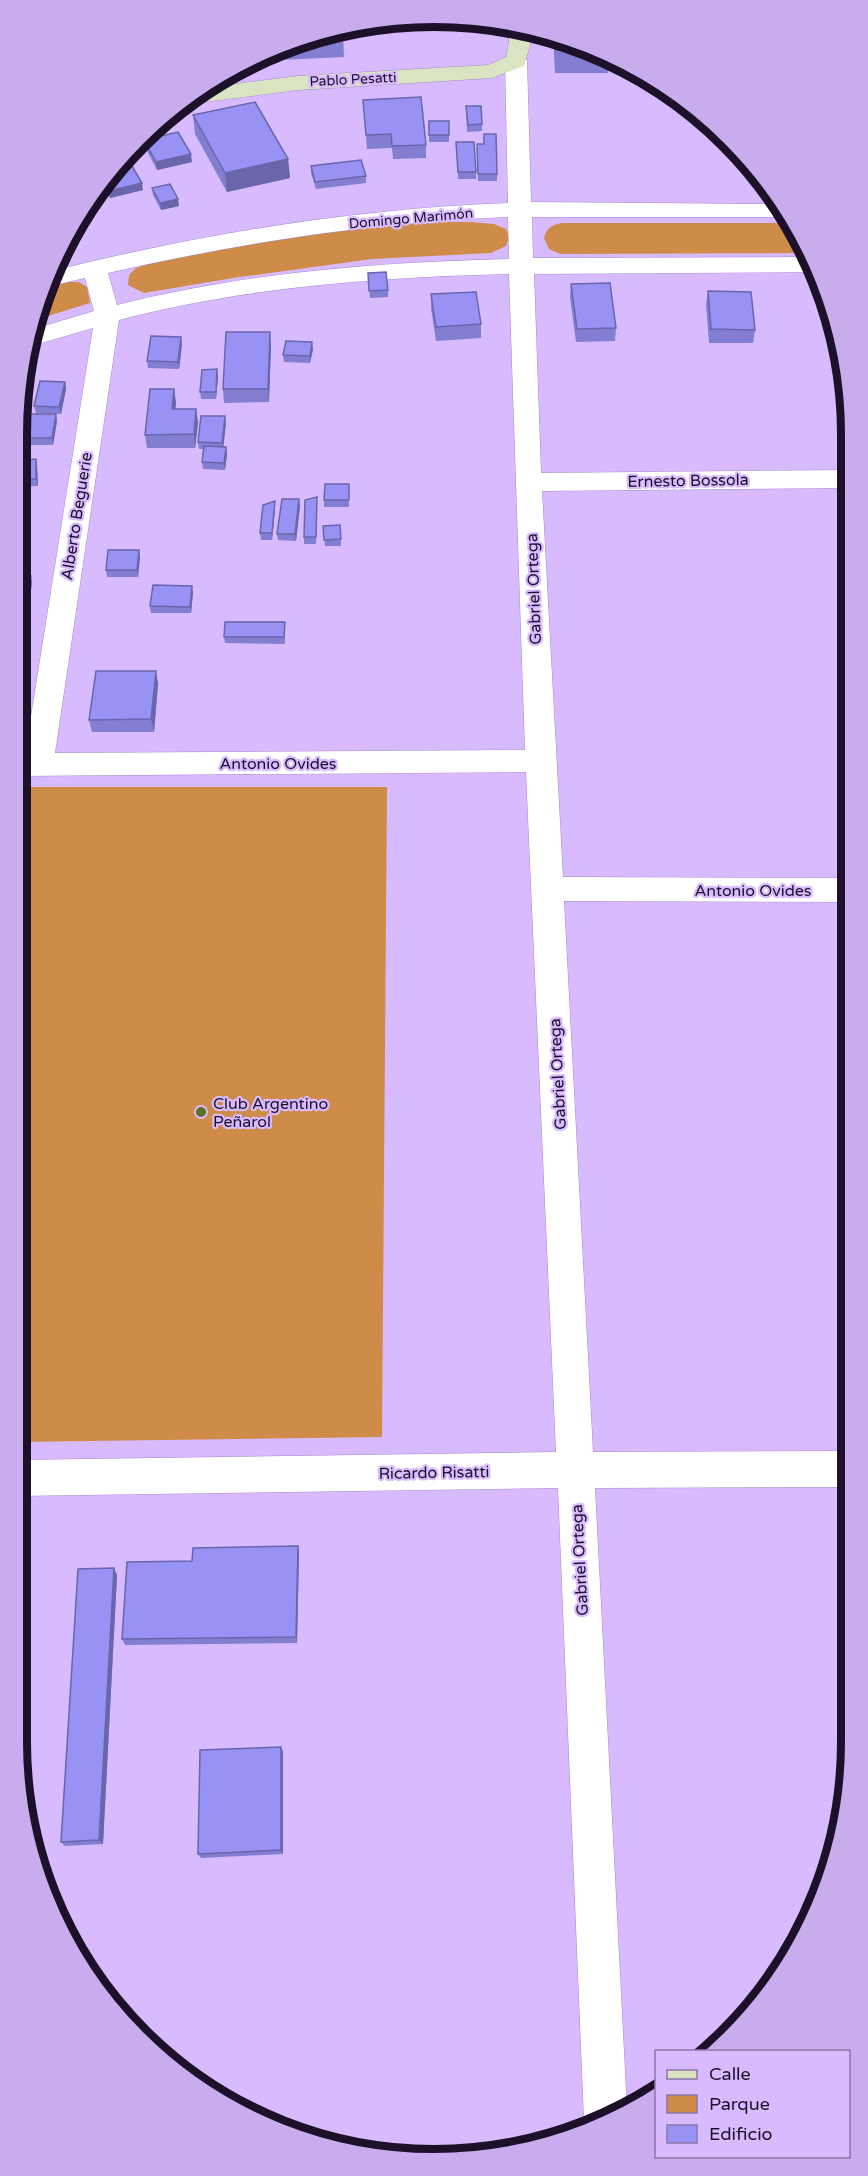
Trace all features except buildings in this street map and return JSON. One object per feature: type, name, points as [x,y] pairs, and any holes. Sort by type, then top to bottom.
[{"type":"main road","name":"Gabriel Ortega","points":[[516,61],[519,36]]},
{"type":"main road","name":"Pablo Pesatti","points":[[211,94],[298,83],[467,74],[492,71],[516,61]]},
{"type":"street","name":"Gabriel Ortega","points":[[516,61],[521,265],[540,761],[606,2111]]},
{"type":"street","name":"Domingo Marimón","points":[[58,277],[217,242],[304,228],[413,216],[520,210],[773,210]]},
{"type":"street","points":[[39,336],[107,315],[168,301],[248,287],[348,274],[521,265],[804,265]]},
{"type":"street","name":"Alberto Beguerie","points":[[27,765],[107,315],[94,268]]},
{"type":"street","name":"Ernesto Bossola","points":[[529,483],[841,478]]},
{"type":"street","name":"Antonio Ovides","points":[[27,765],[540,761]]},
{"type":"street","name":"Antonio Ovides","points":[[548,890],[841,890]]},
{"type":"street","name":"Ricardo Risatti","points":[[27,1478],[575,1470],[841,1469]]},
{"type":"green space","points":[[417,222],[494,224],[506,229],[509,237],[506,246],[491,253],[372,259],[144,293],[128,285],[129,275],[136,268],[153,262],[284,237]]},
{"type":"green space","points":[[562,223],[781,223],[798,253],[560,254],[549,249],[544,238],[550,227]]},
{"type":"green space","points":[[79,282],[87,287],[90,303],[45,317],[55,286]]},
{"type":"green space","name":"Club Argentino Peñarol","points":[[27,787],[387,787],[382,1437],[27,1442]]},
{"type":"place","name":"Club Argentino Peñarol","points":[[201,1112]]}]
